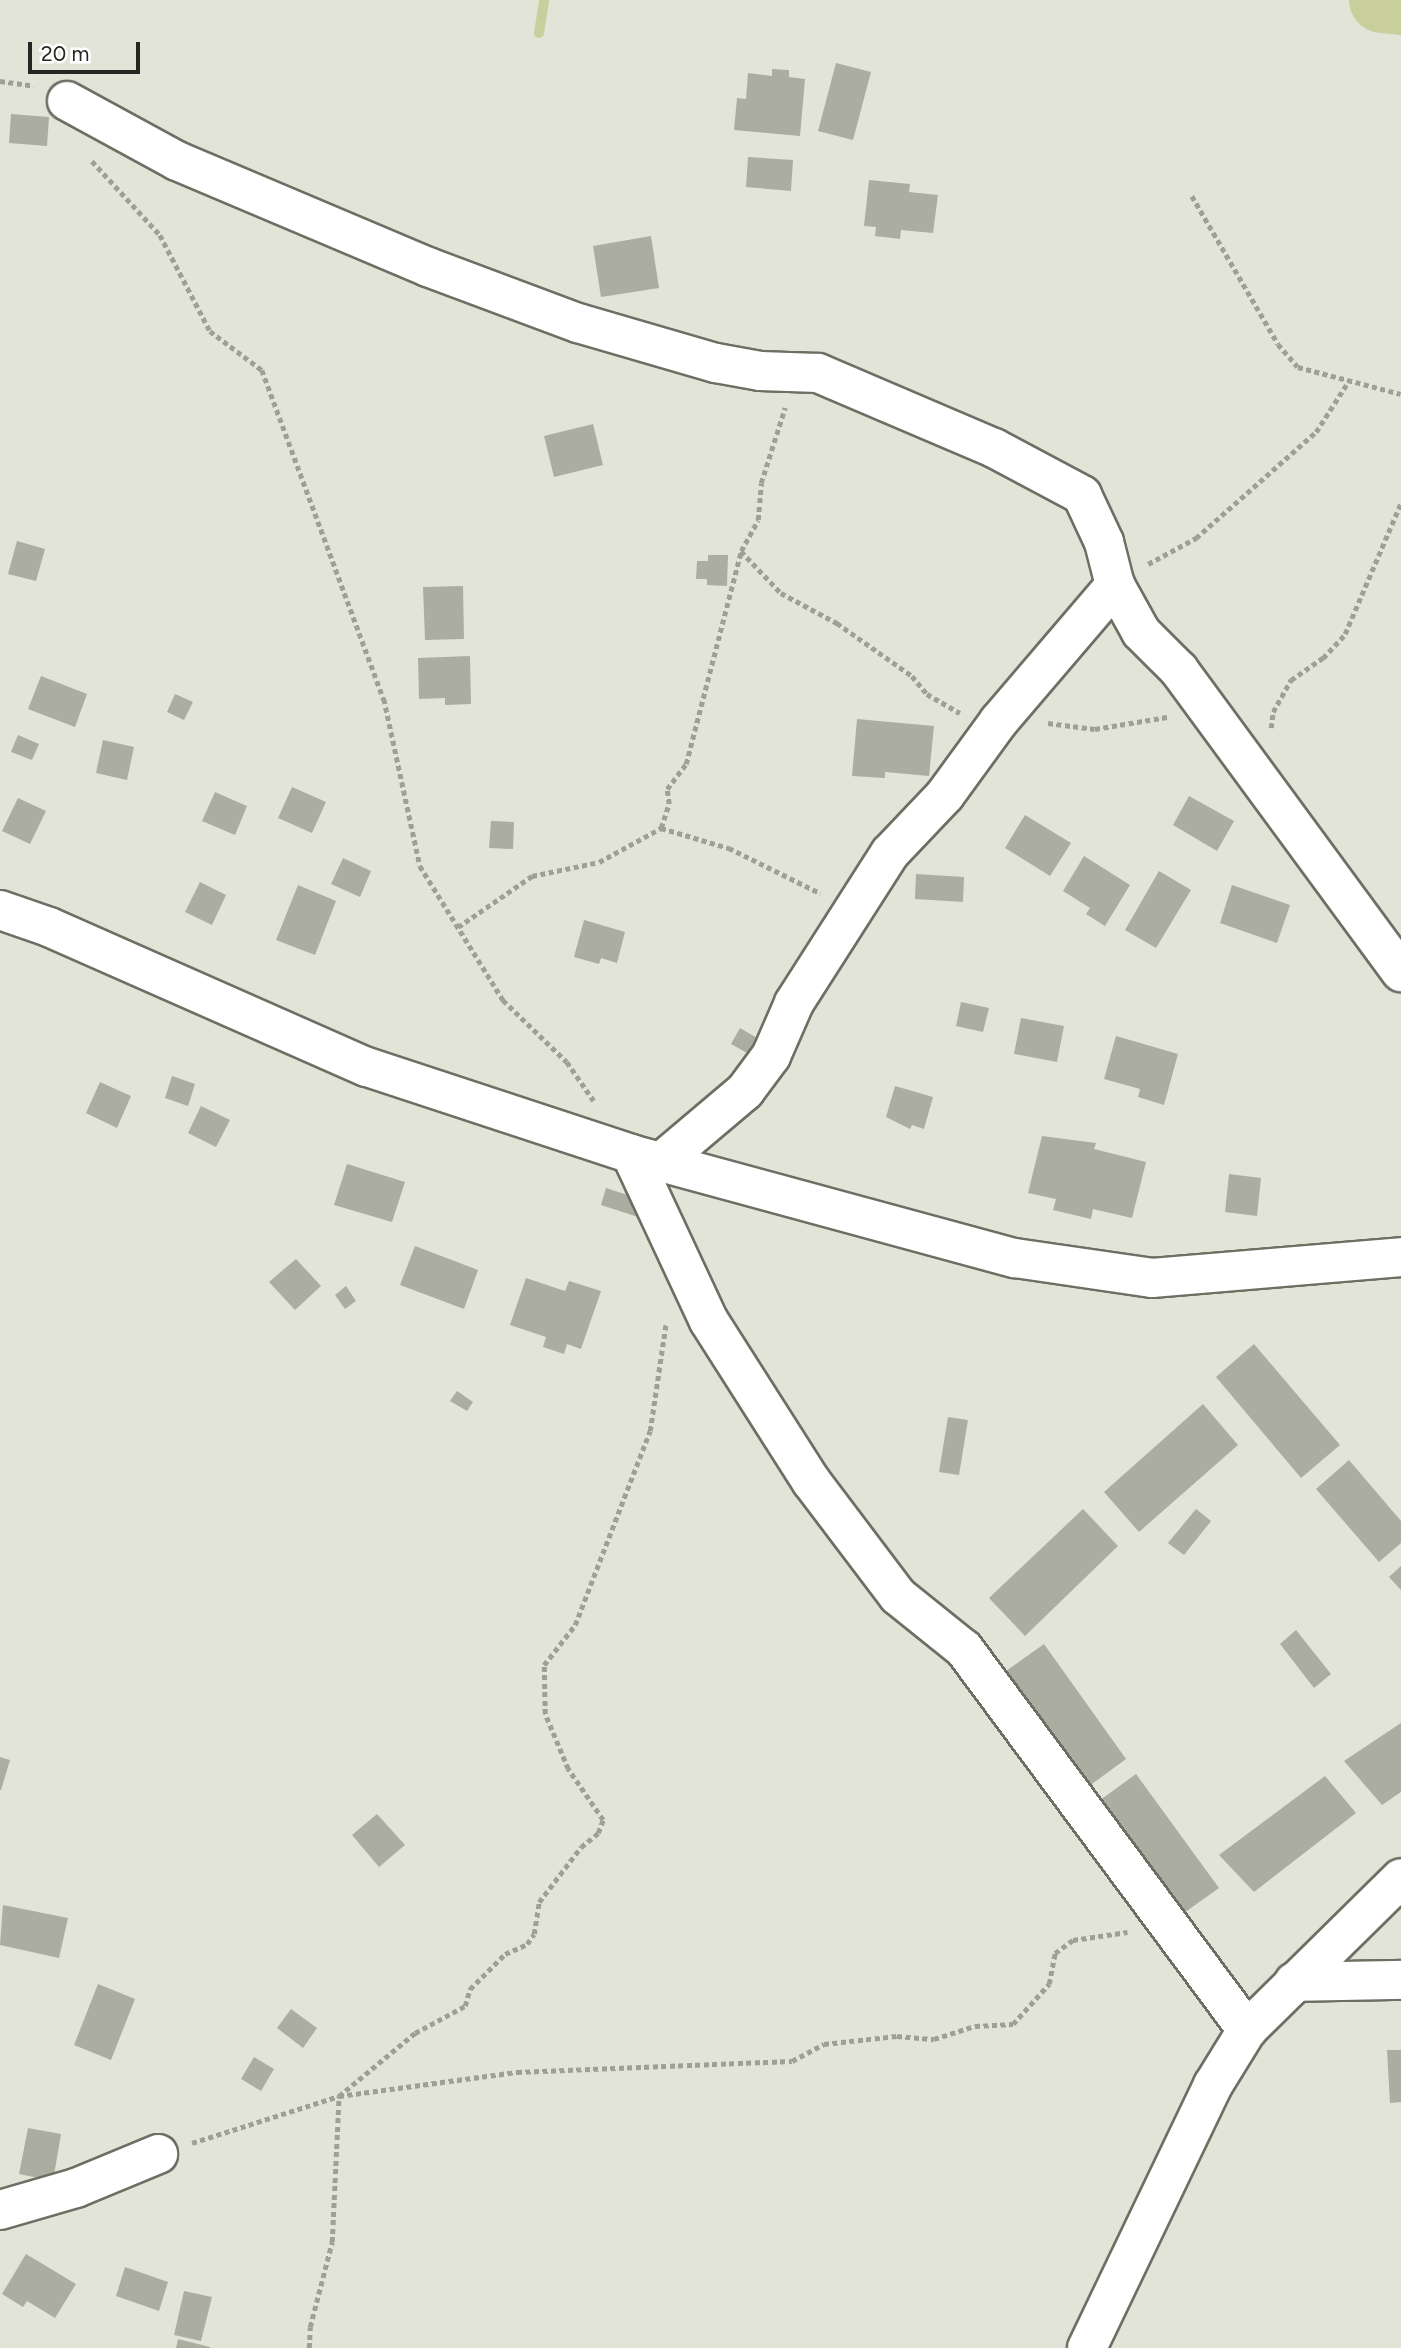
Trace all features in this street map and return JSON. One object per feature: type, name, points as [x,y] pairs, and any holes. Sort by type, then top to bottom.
[{"type":"street","points":[[67,101],[177,161],[428,267],[578,323],[716,363],[818,373],[1007,454],[1082,495],[1104,542],[1115,585],[1141,632],[1179,670],[1206,712],[1401,972]]},
{"type":"street","points":[[646,1158],[745,1091],[771,1056],[794,1003],[890,853],[945,795],[999,721],[1115,585]]},
{"type":"street","points":[[0,910],[49,927],[367,1067],[646,1158],[1015,1258],[1085,1271],[1152,1278],[1401,1257]]},
{"type":"street","points":[[646,1158],[676,1256],[709,1321],[811,1481],[898,1596],[964,1649],[1247,2030]]},
{"type":"street","points":[[1087,2348],[1213,2085],[1247,2030],[1401,1878]]},
{"type":"street","points":[[1294,1982],[1401,1980]]},
{"type":"street","points":[[0,2210],[76,2188],[158,2154]]},
{"type":"path","points":[[0,81],[33,85],[67,101]]},
{"type":"path","points":[[87,154],[160,235],[210,331],[262,370],[384,699],[420,866],[503,1000],[567,1062],[646,1158]]},
{"type":"path","points":[[1192,196],[1284,351],[1298,367],[1401,394]]},
{"type":"path","points":[[458,927],[533,876],[599,862],[661,828],[669,804],[667,789],[686,765],[741,551],[758,520],[761,483],[774,435],[783,421],[792,371]]},
{"type":"path","points":[[1115,585],[1196,538],[1316,432],[1350,379]]},
{"type":"path","points":[[1270,735],[1273,712],[1291,680],[1322,658],[1345,634],[1401,503]]},
{"type":"path","points":[[741,551],[780,593],[837,623],[912,676],[927,694],[962,714],[999,721],[1016,719],[1095,729],[1206,712]]},
{"type":"path","points":[[661,828],[729,848],[829,897],[861,898]]},
{"type":"path","points":[[309,2348],[310,2327],[332,2242],[339,2096],[405,2040],[465,2006],[470,1989],[505,1954],[527,1944],[534,1934],[539,1902],[581,1847],[598,1833],[603,1820],[568,1769],[545,1714],[544,1665],[575,1625],[650,1432],[676,1256]]},
{"type":"path","points":[[158,2154],[339,2096],[517,2072],[792,2061],[824,2044],[897,2036],[934,2039],[975,2026],[1013,2024],[1049,1984],[1055,1953],[1073,1940],[1170,1926]]},
{"type":"building","points":[[836,63],[871,72],[853,140],[818,131]]},
{"type":"building","points":[[772,69],[789,70],[789,77],[805,79],[800,136],[734,130],[737,98],[746,99],[748,73],[772,76]]},
{"type":"building","points":[[11,114],[49,117],[47,146],[9,143]]},
{"type":"building","points":[[748,157],[793,160],[791,191],[746,187]]},
{"type":"building","points":[[869,180],[910,184],[909,192],[938,195],[933,233],[901,230],[900,239],[875,236],[876,227],[864,226]]},
{"type":"building","points":[[651,236],[659,288],[601,297],[593,246]]},
{"type":"building","points":[[593,424],[603,465],[554,477],[544,436]]},
{"type":"building","points":[[17,541],[45,549],[36,581],[8,574]]},
{"type":"building","points":[[708,555],[728,555],[727,586],[707,585],[707,579],[696,579],[697,561],[708,561]]},
{"type":"building","points":[[463,586],[464,639],[425,640],[423,587]]},
{"type":"building","points":[[470,656],[471,704],[445,705],[445,698],[419,699],[418,658]]},
{"type":"building","points":[[41,676],[87,694],[75,727],[28,709]]},
{"type":"building","points":[[175,694],[193,702],[184,720],[167,712]]},
{"type":"building","points":[[857,719],[934,726],[929,776],[885,772],[885,778],[852,776]]},
{"type":"building","points":[[18,735],[39,744],[32,760],[11,752]]},
{"type":"building","points":[[103,740],[134,747],[127,780],[96,773]]},
{"type":"building","points":[[292,787],[326,802],[312,833],[278,818]]},
{"type":"building","points":[[215,792],[247,806],[235,835],[202,821]]},
{"type":"building","points":[[1189,796],[1234,821],[1217,851],[1173,825]]},
{"type":"building","points":[[18,798],[46,811],[30,844],[2,831]]},
{"type":"building","points":[[1025,815],[1071,843],[1050,876],[1005,848]]},
{"type":"building","points":[[491,821],[514,822],[513,849],[489,848]]},
{"type":"building","points":[[1084,856],[1130,885],[1105,926],[1086,914],[1090,908],[1063,891]]},
{"type":"building","points":[[343,858],[371,871],[360,897],[331,884]]},
{"type":"building","points":[[1159,871],[1191,890],[1156,948],[1125,930]]},
{"type":"building","points":[[916,874],[964,877],[963,902],[915,899]]},
{"type":"building","points":[[200,882],[226,895],[212,925],[185,912]]},
{"type":"building","points":[[298,885],[336,901],[315,955],[276,940]]},
{"type":"building","points":[[1232,885],[1290,905],[1277,943],[1220,923]]},
{"type":"building","points":[[584,920],[625,932],[617,963],[601,958],[599,964],[574,957]]},
{"type":"building","points":[[961,1002],[989,1008],[983,1032],[956,1026]]},
{"type":"building","points":[[1021,1018],[1064,1026],[1057,1062],[1014,1054]]},
{"type":"building","points":[[740,1028],[769,1045],[760,1060],[731,1044]]},
{"type":"building","points":[[1116,1036],[1178,1054],[1164,1105],[1138,1097],[1140,1089],[1104,1079]]},
{"type":"building","points":[[172,1076],[195,1084],[188,1106],[165,1098]]},
{"type":"building","points":[[100,1082],[131,1096],[117,1128],[86,1113]]},
{"type":"building","points":[[895,1086],[933,1097],[924,1129],[912,1125],[910,1129],[886,1117]]},
{"type":"building","points":[[201,1106],[230,1120],[216,1147],[188,1133]]},
{"type":"building","points":[[1042,1136],[1096,1143],[1094,1149],[1146,1162],[1132,1218],[1093,1209],[1091,1219],[1053,1210],[1056,1199],[1028,1193]]},
{"type":"building","points":[[347,1164],[405,1182],[392,1222],[334,1205]]},
{"type":"building","points":[[1229,1174],[1261,1178],[1257,1216],[1225,1212]]},
{"type":"building","points":[[606,1188],[643,1200],[638,1217],[601,1205]]},
{"type":"building","points":[[415,1246],[478,1270],[464,1309],[400,1285]]},
{"type":"building","points":[[296,1259],[321,1286],[295,1310],[269,1282]]},
{"type":"building","points":[[526,1278],[565,1291],[569,1281],[601,1291],[581,1349],[567,1344],[564,1354],[543,1347],[546,1337],[510,1325]]},
{"type":"building","points":[[346,1286],[356,1301],[345,1309],[335,1295]]},
{"type":"building","points":[[1254,1344],[1340,1445],[1301,1478],[1216,1377]]},
{"type":"building","points":[[457,1391],[473,1402],[467,1411],[450,1401]]},
{"type":"building","points":[[1203,1404],[1238,1445],[1139,1532],[1104,1492]]},
{"type":"building","points":[[948,1417],[968,1420],[959,1475],[939,1472]]},
{"type":"building","points":[[1349,1460],[1401,1521],[1401,1543],[1379,1562],[1316,1489]]},
{"type":"building","points":[[1083,1509],[1118,1546],[1025,1636],[989,1598]]},
{"type":"building","points":[[1196,1509],[1211,1521],[1184,1555],[1168,1543]]},
{"type":"building","points":[[1401,1566],[1401,1590],[1389,1577]]},
{"type":"building","points":[[1296,1630],[1331,1674],[1314,1688],[1280,1644]]},
{"type":"building","points":[[1044,1644],[1126,1759],[1081,1792],[999,1676]]},
{"type":"building","points":[[1401,1723],[1401,1792],[1382,1805],[1344,1761]]},
{"type":"building","points":[[0,1757],[10,1760],[1,1790],[0,1790]]},
{"type":"building","points":[[1136,1774],[1219,1888],[1174,1920],[1092,1806]]},
{"type":"building","points":[[1325,1776],[1356,1813],[1254,1892],[1219,1855]]},
{"type":"building","points":[[377,1814],[405,1845],[379,1867],[352,1835]]},
{"type":"building","points":[[3,1905],[68,1918],[59,1958],[0,1945]]},
{"type":"building","points":[[98,1984],[135,1999],[111,2060],[74,2045]]},
{"type":"building","points":[[291,2009],[317,2028],[303,2048],[277,2028]]},
{"type":"building","points":[[1387,2050],[1401,2050],[1401,2102],[1390,2103]]},
{"type":"building","points":[[254,2057],[274,2069],[261,2091],[241,2079]]},
{"type":"building","points":[[28,2128],[61,2134],[53,2181],[19,2174]]},
{"type":"building","points":[[26,2254],[76,2284],[55,2318],[27,2301],[23,2307],[2,2294]]},
{"type":"building","points":[[125,2267],[168,2282],[159,2311],[116,2296]]},
{"type":"building","points":[[184,2291],[212,2297],[201,2341],[174,2335]]},
{"type":"building","points":[[178,2339],[210,2347],[210,2348],[176,2348]]},
{"type":"waterway","points":[[539,33],[544,0]]},
{"type":"waterway","points":[[1382,0],[1401,2]]}]
